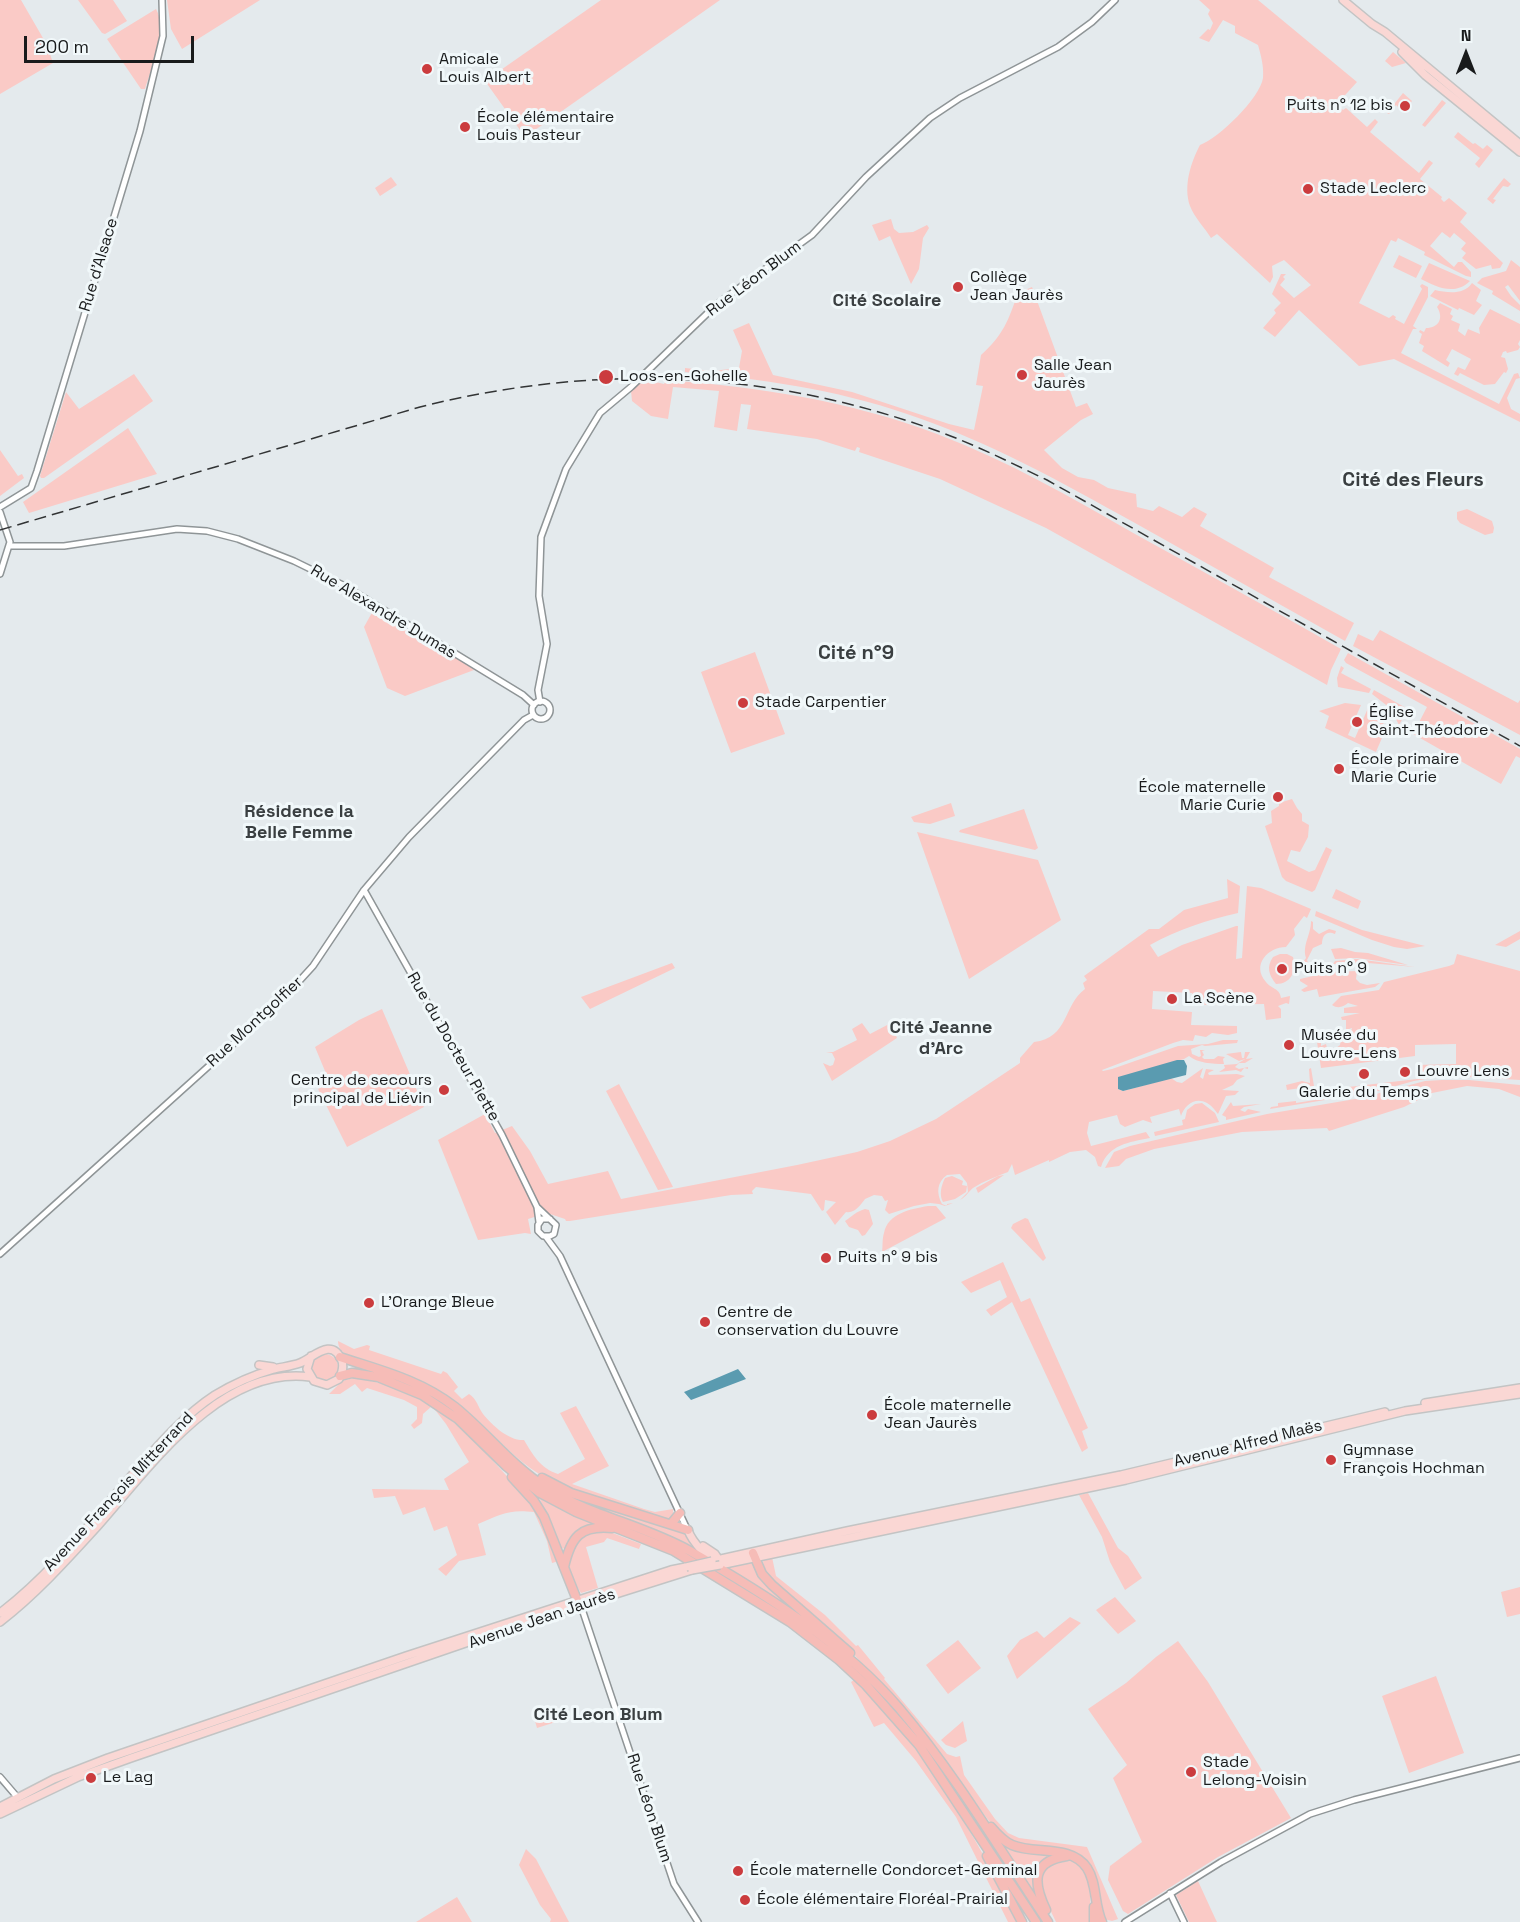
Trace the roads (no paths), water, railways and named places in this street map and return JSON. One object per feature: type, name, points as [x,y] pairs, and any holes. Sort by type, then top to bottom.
[{"type":"highway","points":[[340,1357],[401,1377],[433,1392],[464,1414],[528,1475],[559,1496],[648,1531],[689,1550],[794,1616],[858,1666],[898,1706],[942,1762],[1049,1922]]},
{"type":"highway","points":[[340,1376],[352,1373],[378,1377],[422,1395],[458,1419],[528,1485],[558,1503],[674,1551],[790,1622],[839,1660],[867,1684],[919,1745],[1036,1922]]},
{"type":"highway","points":[[506,1456],[551,1484],[571,1493],[688,1530]]},
{"type":"highway","points":[[506,1466],[544,1517],[580,1603]]},
{"type":"highway","points":[[671,1524],[680,1514]]},
{"type":"highway","points":[[564,1567],[571,1544],[581,1532],[599,1528],[619,1528]]},
{"type":"highway","points":[[755,1555],[759,1569],[765,1578],[833,1636],[854,1657],[858,1666]]},
{"type":"highway","points":[[970,1804],[999,1837],[1011,1845],[1071,1856],[1082,1862],[1089,1870],[1102,1922]]},
{"type":"highway","points":[[978,1833],[984,1850],[1022,1922]]},
{"type":"highway","points":[[1049,1922],[1037,1891],[1037,1876],[1046,1864],[1060,1857],[1071,1856]]},
{"type":"highway","points":[[1094,1922],[1095,1901]]},
{"type":"main road","points":[[1342,0],[1379,27],[1520,144]]},
{"type":"main road","points":[[1372,24],[1376,31],[1425,75],[1520,152]]},
{"type":"main road","points":[[327,1350],[340,1357],[343,1368],[340,1376],[333,1383],[324,1385],[316,1383],[310,1377],[308,1368],[311,1356],[319,1351],[327,1350]]},
{"type":"main road","name":"Avenue François Mitterrand","points":[[0,1613],[32,1586],[56,1561],[183,1420],[217,1394],[252,1376],[297,1364],[311,1356]]},
{"type":"main road","points":[[259,1365],[278,1368]]},
{"type":"main road","name":"Avenue François Mitterrand","points":[[0,1622],[35,1593],[166,1449],[209,1409],[234,1393],[268,1379],[289,1375],[310,1377]]},
{"type":"main road","name":"Avenue Alfred Maës","points":[[977,1505],[1121,1475],[1309,1429],[1437,1401],[1520,1388]]},
{"type":"main road","name":"Avenue Alfred Maës","points":[[1073,1491],[1405,1411],[1520,1394]]},
{"type":"main road","name":"Avenue Jean Jaurès","points":[[0,1807],[54,1779],[108,1758],[689,1568],[1073,1491]]},
{"type":"main road","name":"Avenue Jean Jaurès","points":[[755,1555],[847,1531],[977,1505]]},
{"type":"main road","points":[[688,1530],[692,1540],[717,1562]]},
{"type":"main road","name":"Avenue Jean Jaurès","points":[[689,1568],[705,1567],[717,1562]]},
{"type":"main road","name":"Avenue Jean Jaurès","points":[[0,1814],[78,1777],[580,1603]]},
{"type":"street","name":"Rue Léon Blum","points":[[538,690],[547,652],[547,637],[539,596],[541,537],[566,469],[600,413],[635,383],[717,304],[807,239],[867,177],[930,118],[960,98],[1058,47],[1092,22],[1115,0]]},
{"type":"street","name":"Rue d'Alsace","points":[[0,507],[26,493],[34,480],[140,131],[161,48],[164,28],[162,2]]},
{"type":"street","points":[[0,512],[10,546],[0,574]]},
{"type":"street","name":"Rue Alexandre Dumas","points":[[10,546],[64,546],[177,529],[207,531],[238,539],[294,561],[343,585],[537,703]]},
{"type":"street","points":[[525,697],[538,690]]},
{"type":"street","points":[[537,703],[548,705],[549,714],[543,719],[537,718],[532,710],[537,703],[538,690]]},
{"type":"street","name":"Rue Montgolfier","points":[[0,1254],[282,1001],[313,966],[364,890],[409,837],[524,720],[534,715]]},
{"type":"street","name":"Rue du Docteur Piette","points":[[364,890],[502,1135],[537,1207],[539,1222]]},
{"type":"street","name":"Rue du Docteur Piette","points":[[537,1207],[550,1219]]},
{"type":"street","points":[[555,1248],[556,1225],[550,1219],[544,1219],[539,1222],[538,1232],[546,1237],[555,1248],[688,1530]]},
{"type":"street","points":[[546,1237],[554,1234]]},
{"type":"street","name":"Rue Léon Blum","points":[[580,1603],[671,1874],[678,1892],[698,1922]]},
{"type":"street","points":[[1125,1922],[1221,1862],[1310,1815],[1364,1798],[1520,1758]]},
{"type":"street","points":[[0,1777],[17,1798],[26,1802]]},
{"type":"street","points":[[1170,1893],[1184,1922]]},
{"type":"water","points":[[1184,1060],[1187,1066],[1186,1075],[1123,1091],[1118,1089],[1118,1077]]},
{"type":"water","points":[[738,1369],[746,1379],[691,1400],[684,1392]]},
{"type":"railway","points":[[0,530],[420,407],[484,393],[548,384],[611,379],[674,379],[738,384],[801,393],[863,408],[926,427],[987,452],[1047,480],[1520,746]]},
{"type":"place","name":"Amicale Louis Albert","points":[[427,69]]},
{"type":"place","name":"Puits n° 12 bis","points":[[1405,106]]},
{"type":"place","name":"École élémentaire Louis Pasteur","points":[[465,127]]},
{"type":"place","name":"Stade Leclerc","points":[[1308,189]]},
{"type":"place","name":"Collège Jean Jaurès","points":[[958,287]]},
{"type":"place","name":"Salle Jean Jaurès","points":[[1022,375]]},
{"type":"place","name":"Loos-en-Gohelle","points":[[606,377]]},
{"type":"place","name":"Stade Carpentier","points":[[743,703]]},
{"type":"place","name":"Église Saint-Théodore","points":[[1357,722]]},
{"type":"place","name":"École primaire Marie Curie","points":[[1339,769]]},
{"type":"place","name":"École maternelle Marie Curie","points":[[1278,797]]},
{"type":"place","name":"Puits n° 9","points":[[1282,969]]},
{"type":"place","name":"La Scène","points":[[1172,999]]},
{"type":"place","name":"Musée du Louvre-Lens","points":[[1289,1045]]},
{"type":"place","name":"Louvre Lens","points":[[1405,1072]]},
{"type":"place","name":"Galerie du Temps","points":[[1364,1074]]},
{"type":"place","name":"Centre de secours principal de Liévin","points":[[444,1090]]},
{"type":"place","name":"Puits n° 9 bis","points":[[826,1258]]},
{"type":"place","name":"L'Orange Bleue","points":[[369,1303]]},
{"type":"place","name":"Centre de conservation du Louvre","points":[[705,1322]]},
{"type":"place","name":"École maternelle Jean Jaurès","points":[[872,1415]]},
{"type":"place","name":"Gymnase François Hochman","points":[[1331,1460]]},
{"type":"place","name":"Stade Lelong-Voisin","points":[[1191,1772]]},
{"type":"place","name":"Le Lag","points":[[91,1778]]},
{"type":"place","name":"École maternelle Condorcet-Germinal","points":[[738,1871]]},
{"type":"place","name":"École élémentaire Floréal-Prairial","points":[[745,1900]]},
{"type":"district","name":"Cité Scolaire","points":[[887,301]]},
{"type":"district","name":"Cité des Fleurs","points":[[1413,481]]},
{"type":"district","name":"Cité n°9","points":[[856,654]]},
{"type":"district","name":"Résidence la Belle Femme","points":[[299,822]]},
{"type":"district","name":"Cité Jeanne d'Arc","points":[[941,1038]]},
{"type":"district","name":"Cité Leon Blum","points":[[598,1715]]}]
